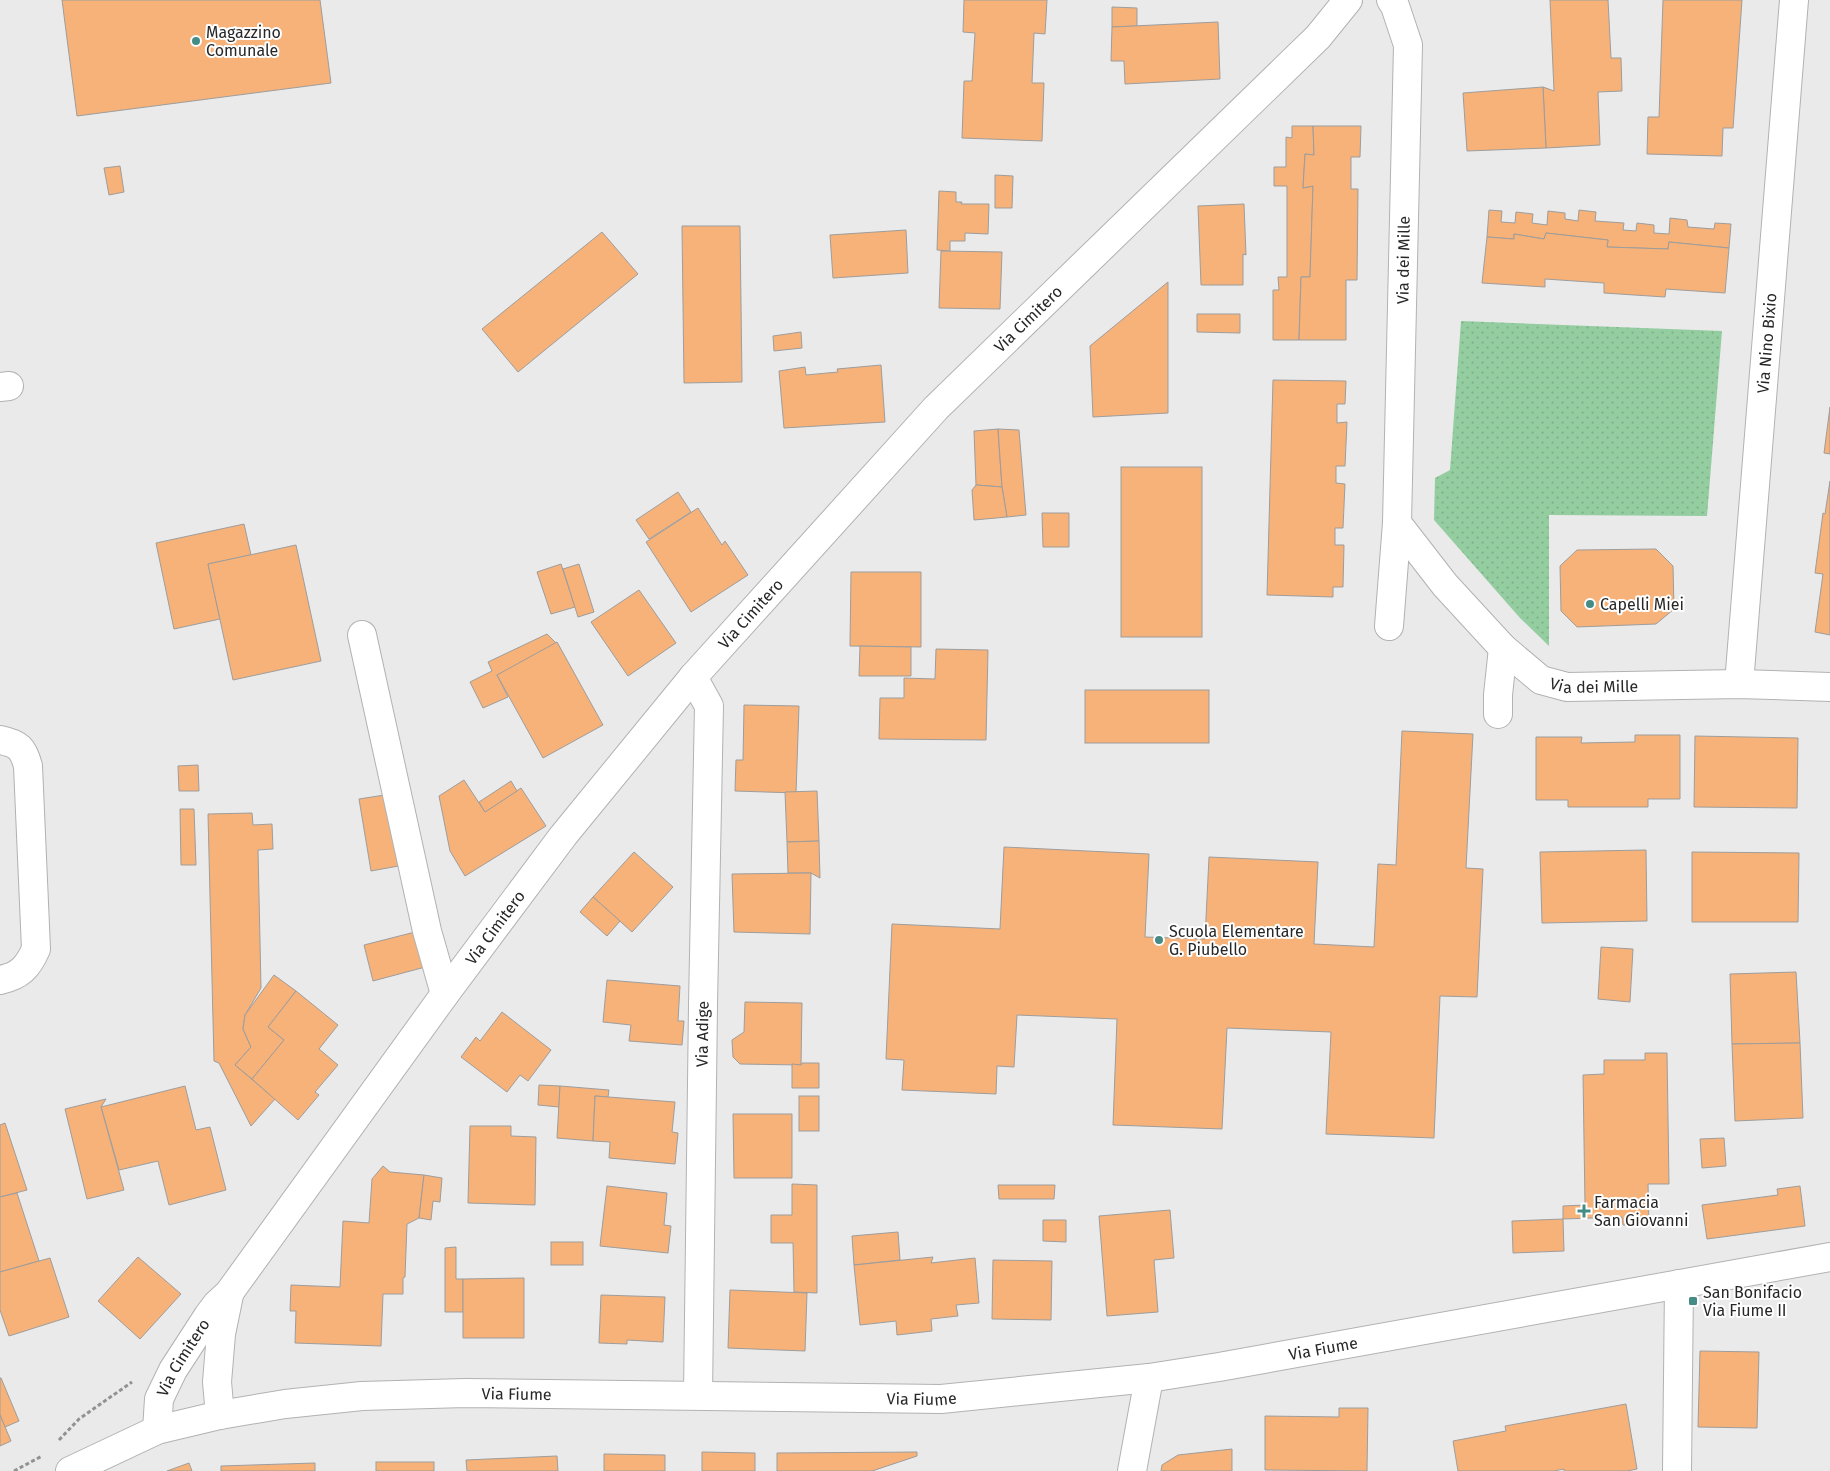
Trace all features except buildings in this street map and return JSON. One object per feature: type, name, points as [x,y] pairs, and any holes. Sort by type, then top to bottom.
[{"type":"street","name":"Via Cimitero","points":[[157,1430],[159,1399],[173,1370],[208,1316],[229,1293],[445,994],[563,836],[693,676],[936,408],[1318,37],[1348,0]]},
{"type":"street","name":"Via dei Mille","points":[[1389,626],[1397,523],[1408,45],[1395,6],[1391,0]]},
{"type":"street","name":"Via Nino Bixio","points":[[1739,684],[1794,0]]},
{"type":"street","name":"Via dei Mille","points":[[1397,523],[1445,586],[1503,648],[1541,680],[1567,687],[1739,684],[1830,687]]},
{"type":"street","points":[[362,635],[427,931],[445,994]]},
{"type":"street","points":[[1498,714],[1503,648]]},
{"type":"street","name":"Via Adige","points":[[693,676],[709,706],[698,1395]]},
{"type":"street","points":[[0,740],[12,742],[24,751],[28,766],[36,949],[30,963],[14,977],[0,980]]},
{"type":"street","name":"Via Fiume","points":[[70,1471],[157,1430],[220,1415],[285,1404],[362,1396],[465,1393],[941,1399],[1149,1378],[1271,1359],[1830,1258]]},
{"type":"street","points":[[1677,1471],[1679,1284]]},
{"type":"street","name":"Via Cimitero","points":[[220,1415],[217,1382],[221,1334],[229,1293]]},
{"type":"street","points":[[1132,1471],[1149,1378]]},
{"type":"path","points":[[54,1446],[79,1418],[133,1380]]},
{"type":"path","points":[[14,1471],[47,1453]]},
{"type":"green space","points":[[1461,321],[1722,331],[1707,516],[1549,515],[1549,646],[1520,618],[1434,520],[1435,478],[1450,470]]},
{"type":"place","name":"Magazzino Comunale","points":[[196,41]]},
{"type":"place","name":"Capelli Miei","points":[[1590,604]]},
{"type":"place","name":"Scuola Elementare G. Piubello","points":[[1159,940]]},
{"type":"place","name":"Farmacia San Giovanni","points":[[1584,1211]]},
{"type":"place","name":"San Bonifacio Via Fiume II","points":[[1693,1301]]}]
